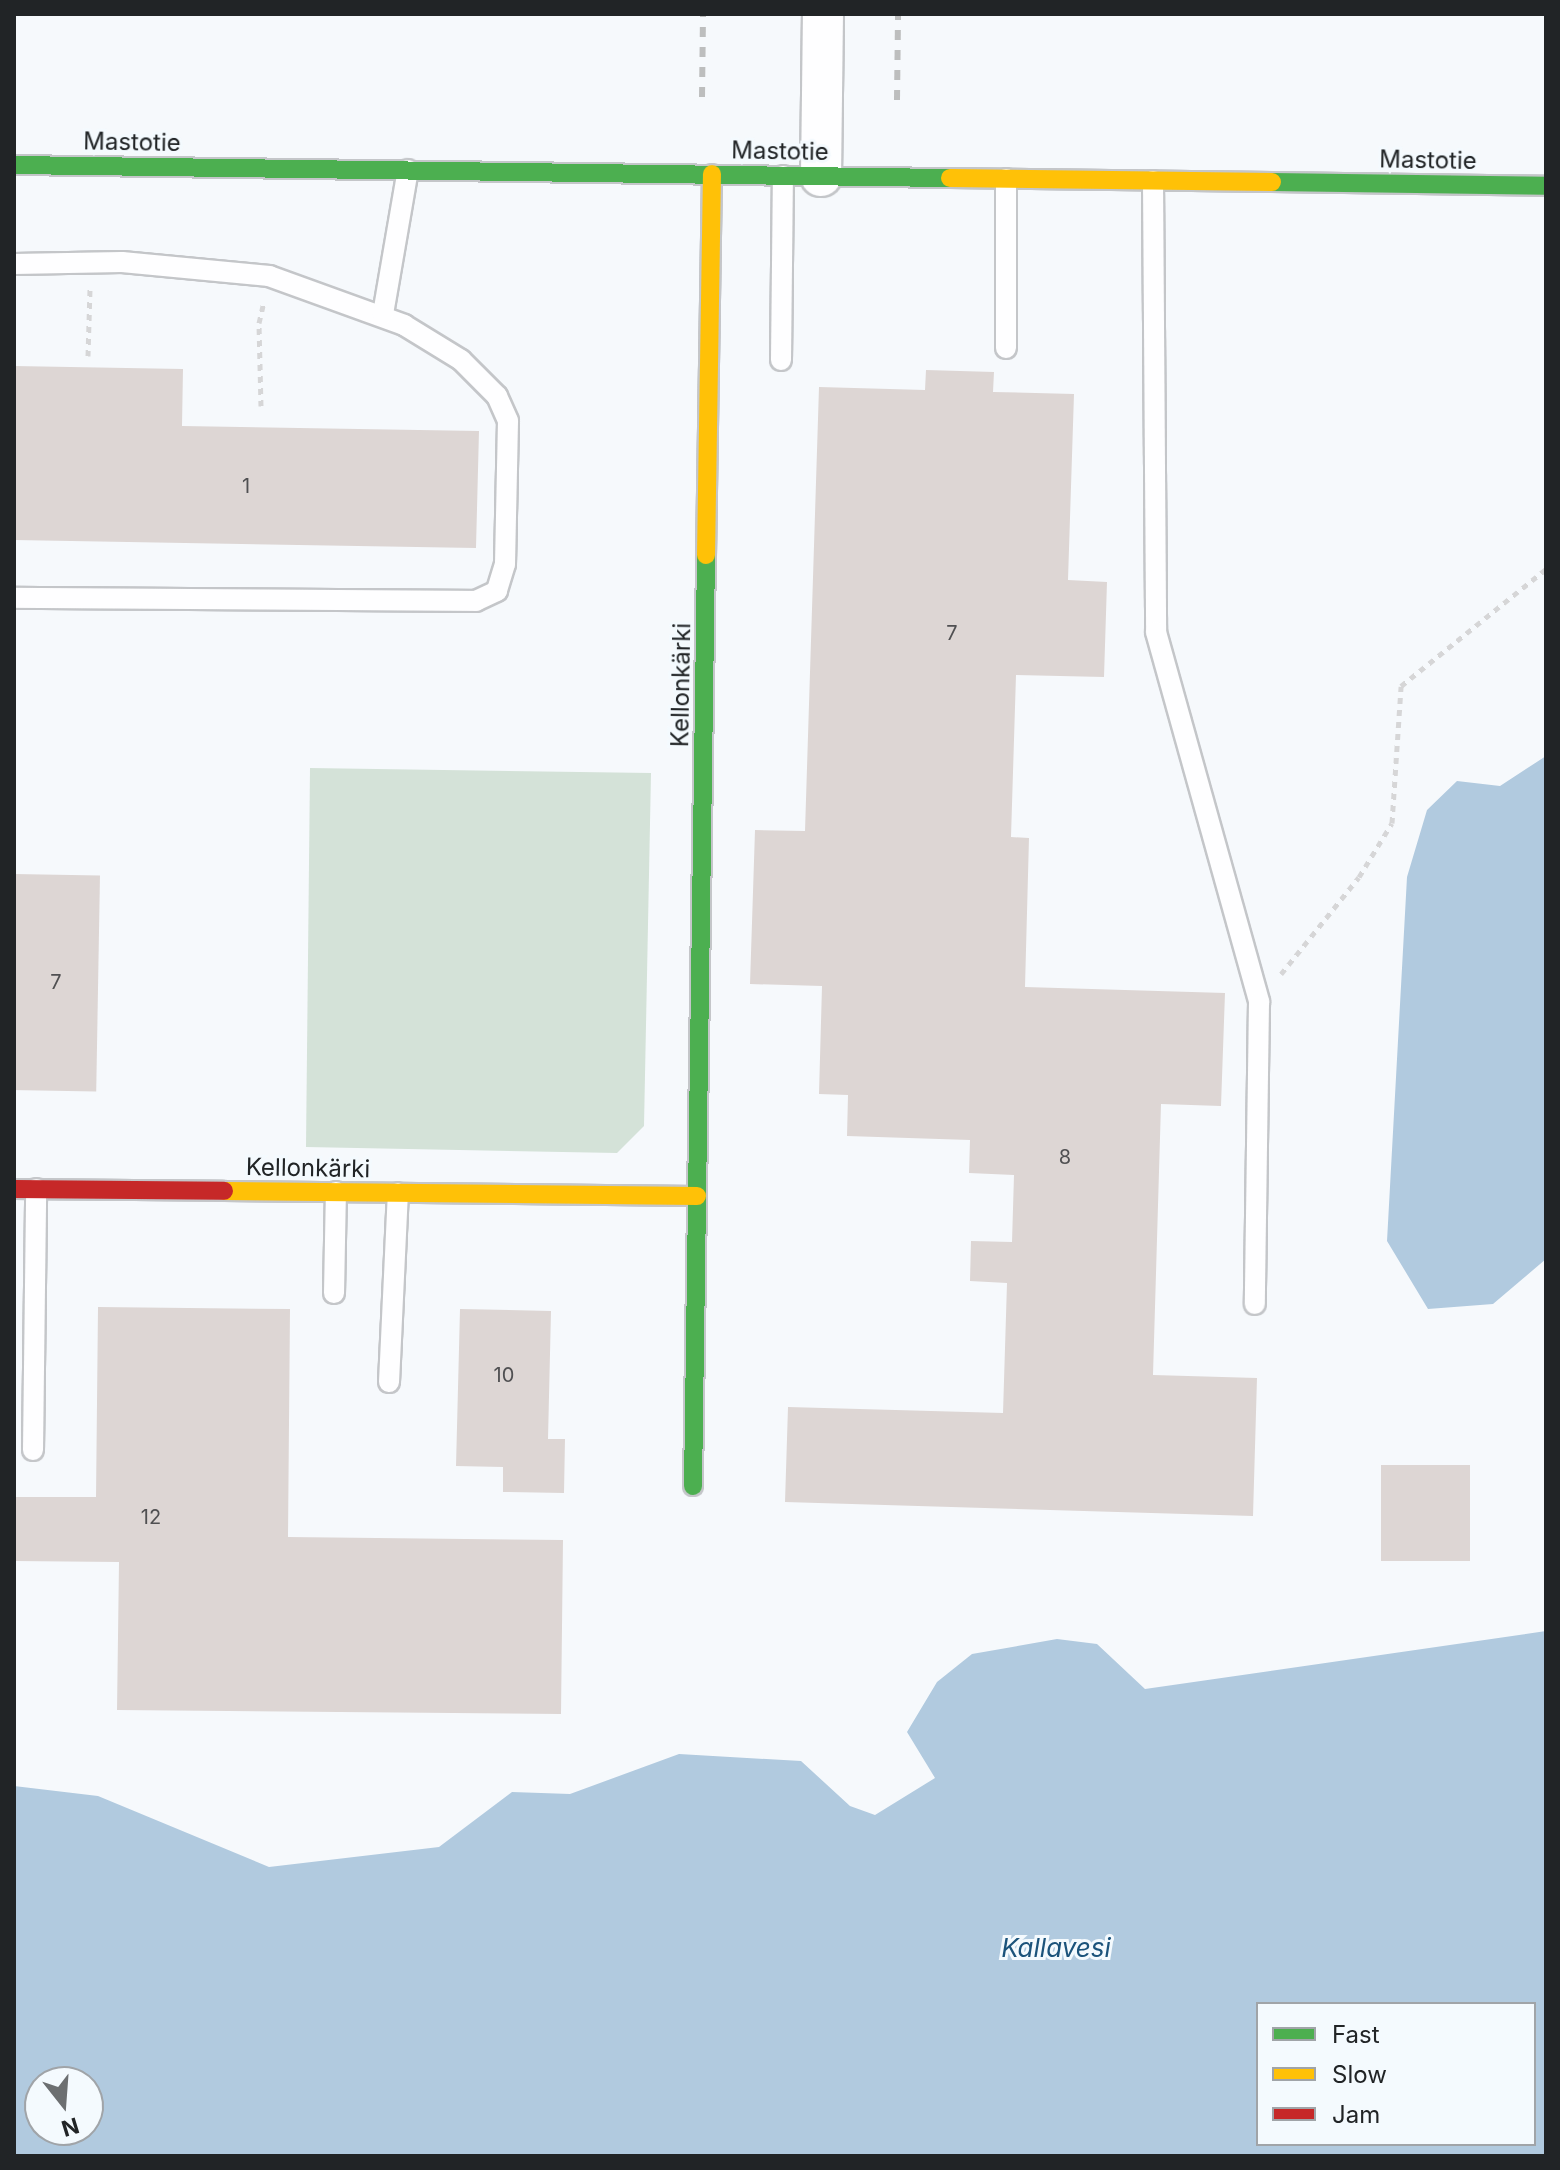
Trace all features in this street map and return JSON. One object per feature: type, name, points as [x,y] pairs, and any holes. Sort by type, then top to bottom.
[{"type":"street","points":[[802,176],[823,14]]},
{"type":"street","name":"Mastotie","points":[[14,165],[1546,186]]},
{"type":"street","name":"Kellonkärki","points":[[693,1486],[712,174]]},
{"type":"street","name":"Kellonkärki","points":[[14,1189],[697,1196]]},
{"type":"lane","points":[[383,314],[408,170]]},
{"type":"lane","points":[[781,360],[802,176]]},
{"type":"lane","points":[[1006,179],[1006,348]]},
{"type":"lane","points":[[1153,181],[1156,632],[1259,1002],[1255,1304]]},
{"type":"lane","points":[[14,264],[91,263],[269,276],[383,314],[461,360],[497,396],[508,421],[505,564],[497,591],[476,601],[14,598]]},
{"type":"lane","points":[[33,1450],[36,1189]]},
{"type":"lane","points":[[334,1293],[336,1192]]},
{"type":"lane","points":[[389,1382],[398,1193]]},
{"type":"path","points":[[88,356],[91,263]]},
{"type":"path","points":[[261,406],[259,323],[269,276]]},
{"type":"path","points":[[1259,1002],[1359,877],[1392,823],[1401,686],[1546,569]]},
{"type":"shaded area","points":[[310,768],[651,773],[644,1126],[617,1153],[306,1147]]},
{"type":"water","points":[[1546,756],[1546,1259],[1493,1304],[1428,1309],[1387,1241],[1407,877],[1427,810],[1457,781],[1500,786]]},
{"type":"water","name":"Kallavesi","points":[[1546,1631],[1546,2156],[14,2156],[14,1786],[98,1796],[269,1867],[439,1847],[512,1792],[570,1794],[679,1754],[801,1761],[850,1806],[875,1815],[935,1778],[907,1732],[937,1682],[972,1654],[1057,1639],[1097,1644],[1145,1689]]},
{"type":"building","points":[[14,366],[183,369],[182,426],[479,431],[476,548],[14,540]]},
{"type":"building","points":[[926,370],[994,372],[993,392],[1074,394],[1068,580],[1107,582],[1104,677],[1016,675],[1011,837],[1029,838],[1025,987],[1225,993],[1221,1106],[1161,1104],[1153,1375],[1257,1378],[1253,1516],[785,1502],[788,1407],[1003,1413],[1007,1283],[970,1281],[971,1241],[1012,1242],[1014,1175],[969,1173],[970,1140],[847,1136],[848,1095],[819,1094],[822,986],[750,984],[755,830],[805,831],[819,387],[925,390]]},
{"type":"building","points":[[14,874],[100,876],[96,1091],[14,1090]]},
{"type":"building","points":[[98,1307],[290,1309],[288,1537],[563,1540],[561,1714],[117,1710],[119,1562],[14,1561],[14,1497],[96,1497]]},
{"type":"building","points":[[460,1309],[551,1311],[548,1439],[565,1439],[564,1493],[503,1492],[503,1467],[456,1466]]},
{"type":"building","points":[[1381,1465],[1470,1465],[1470,1561],[1381,1561]]},
{"type":"railway","points":[[702,97],[703,14]]},
{"type":"railway","points":[[897,100],[898,14]]},
{"type":"traffic: fast","points":[[14,165],[950,178]]},
{"type":"traffic: fast","points":[[1272,182],[1546,186]]},
{"type":"traffic: fast","points":[[693,1486],[706,555]]},
{"type":"traffic: slow","points":[[706,555],[712,174]]},
{"type":"traffic: slow","points":[[950,178],[1272,182]]},
{"type":"traffic: slow","points":[[224,1191],[697,1196]]},
{"type":"traffic: jam","points":[[14,1189],[224,1191]]}]
